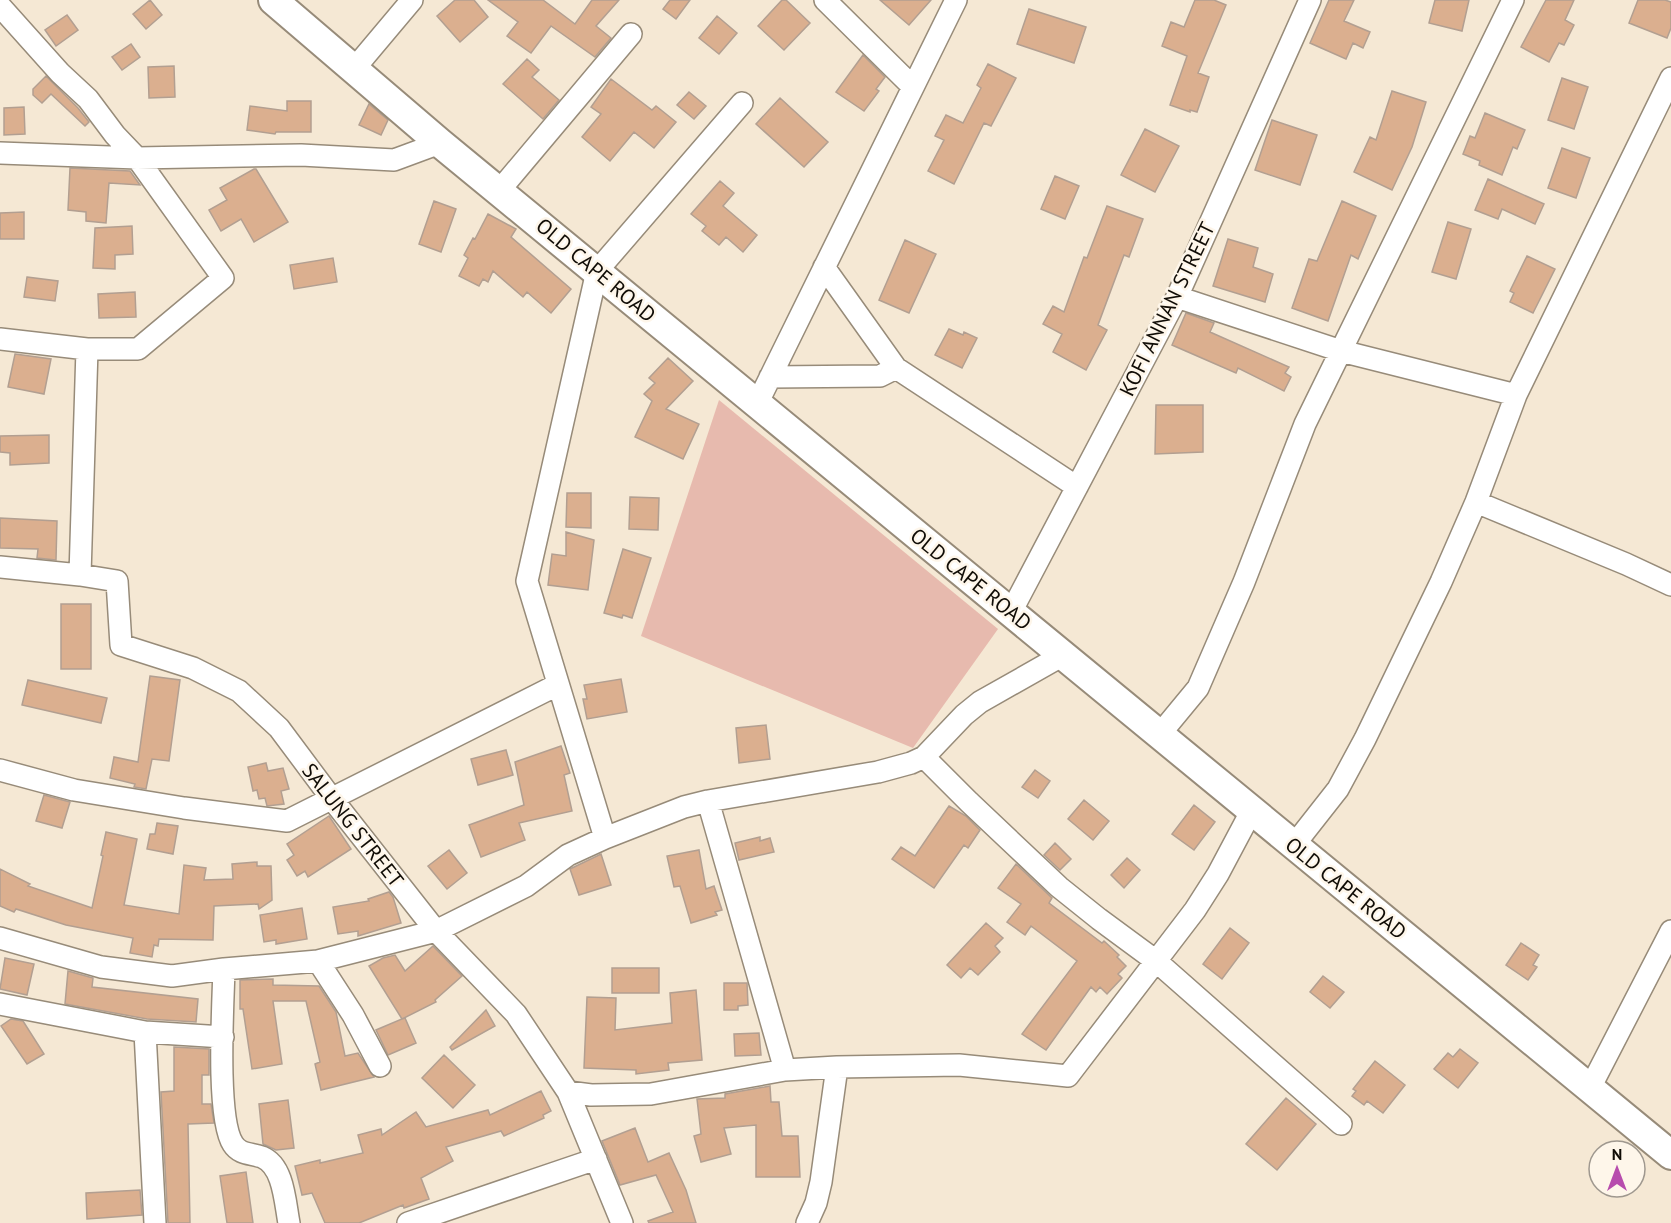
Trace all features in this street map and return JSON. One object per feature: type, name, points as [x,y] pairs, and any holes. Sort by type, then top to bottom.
[{"type":"street","name":"OLD CAPE ROAD","points":[[273,0],[440,143],[1671,1155]]},
{"type":"street","points":[[354,69],[412,0]]},
{"type":"street","points":[[825,0],[913,87]]},
{"type":"street","points":[[757,404],[956,0]]},
{"type":"street","name":"KOFI ANNAN STREET","points":[[1011,612],[1177,297],[1310,0]]},
{"type":"street","points":[[1160,734],[1198,688],[1244,582],[1305,424],[1513,0]]},
{"type":"street","points":[[0,6],[60,73],[88,99],[115,135],[137,158],[223,279],[138,349],[87,349],[0,339]]},
{"type":"street","points":[[499,191],[631,34]]},
{"type":"street","points":[[1294,845],[1338,789],[1441,582],[1476,502],[1516,395],[1671,78]]},
{"type":"street","points":[[605,838],[527,581],[597,271],[742,103]]},
{"type":"street","points":[[0,153],[137,158],[301,155],[394,160],[440,143]]},
{"type":"street","points":[[824,267],[896,368],[1077,487]]},
{"type":"street","points":[[1177,297],[1341,351],[1516,395]]},
{"type":"street","points":[[80,574],[87,349]]},
{"type":"street","points":[[770,377],[879,376],[896,368]]},
{"type":"street","points":[[1476,502],[1671,585]]},
{"type":"street","name":"SALUNG STREET","points":[[0,567],[80,574],[117,581],[121,645],[192,668],[239,691],[279,728],[436,931],[516,1014],[568,1092],[622,1223]]},
{"type":"street","points":[[0,938],[101,968],[172,976],[318,961],[436,931],[526,886],[568,855],[684,807],[878,772],[924,757],[964,715],[980,702],[1063,655]]},
{"type":"street","points":[[0,770],[74,790],[184,808],[287,821],[557,685]]},
{"type":"street","points":[[924,757],[1059,887],[1156,961],[1341,1124]]},
{"type":"street","points":[[708,801],[785,1070]]},
{"type":"street","points":[[568,1092],[591,1095],[651,1094],[785,1070],[837,1067],[959,1065],[1068,1076],[1195,910],[1218,874],[1252,810]]},
{"type":"street","points":[[1590,1088],[1671,931]]},
{"type":"street","points":[[318,961],[353,1015],[380,1066]]},
{"type":"street","points":[[224,969],[224,1102],[227,1128],[233,1144],[244,1154],[262,1158],[273,1165],[278,1172],[289,1223]]},
{"type":"street","points":[[0,1004],[145,1032],[223,1037]]},
{"type":"street","points":[[145,1032],[154,1223]]},
{"type":"street","points":[[807,1223],[816,1203],[821,1182],[837,1067]]},
{"type":"street","points":[[408,1223],[596,1159]]},
{"type":"shaded area","points":[[719,400],[998,629],[913,748],[641,636]]},
{"type":"building","points":[[150,0],[162,15],[146,29],[133,14]]},
{"type":"building","points":[[455,0],[474,0],[488,17],[460,42],[437,16]]},
{"type":"building","points":[[488,0],[543,0],[575,24],[592,0],[619,0],[596,26],[611,38],[595,57],[551,26],[531,53],[507,36],[518,22]]},
{"type":"building","points":[[670,0],[690,0],[676,19],[663,9]]},
{"type":"building","points":[[782,0],[786,0],[810,23],[784,50],[758,26]]},
{"type":"building","points":[[880,0],[931,0],[909,25]]},
{"type":"building","points":[[1195,0],[1214,0],[1226,5],[1198,73],[1209,77],[1197,112],[1190,110],[1190,112],[1170,105],[1187,56],[1162,46],[1171,22],[1184,27]]},
{"type":"building","points":[[1329,0],[1354,0],[1344,21],[1370,32],[1363,48],[1353,43],[1346,59],[1310,43]]},
{"type":"building","points":[[1435,0],[1469,0],[1462,31],[1429,23]]},
{"type":"building","points":[[1546,0],[1574,0],[1565,20],[1574,25],[1564,45],[1559,43],[1549,62],[1521,47]]},
{"type":"building","points":[[1638,0],[1671,2],[1671,28],[1667,38],[1629,23]]},
{"type":"building","points":[[1029,9],[1086,27],[1074,63],[1017,44]]},
{"type":"building","points":[[67,15],[78,30],[56,46],[45,30]]},
{"type":"building","points":[[717,16],[737,33],[719,54],[699,38]]},
{"type":"building","points":[[131,44],[140,57],[122,70],[112,57]]},
{"type":"building","points":[[863,55],[885,77],[876,89],[879,91],[864,111],[836,92]]},
{"type":"building","points":[[527,59],[539,70],[532,77],[559,100],[543,119],[503,84]]},
{"type":"building","points":[[988,64],[1016,78],[991,126],[984,123],[954,184],[928,171],[944,140],[935,136],[946,115],[963,123],[981,88],[977,85]]},
{"type":"building","points":[[174,66],[175,97],[149,98],[148,67]]},
{"type":"building","points":[[46,76],[89,122],[85,126],[51,94],[42,103],[33,95],[33,89]]},
{"type":"building","points":[[1562,78],[1588,87],[1574,129],[1548,120]]},
{"type":"building","points":[[611,79],[652,110],[656,106],[676,122],[654,148],[634,132],[610,161],[582,137],[601,114],[591,107]]},
{"type":"building","points":[[1392,91],[1426,102],[1412,147],[1392,190],[1354,172],[1370,137],[1376,140]]},
{"type":"building","points":[[689,92],[706,106],[694,119],[677,105]]},
{"type":"building","points":[[780,98],[828,142],[804,167],[756,124]]},
{"type":"building","points":[[287,101],[311,101],[311,132],[276,132],[275,134],[247,130],[250,106],[287,111]]},
{"type":"building","points":[[369,104],[388,120],[381,135],[359,125]]},
{"type":"building","points":[[24,107],[25,134],[4,135],[4,108]]},
{"type":"building","points":[[1485,113],[1525,130],[1517,149],[1513,147],[1502,175],[1479,165],[1480,161],[1463,154],[1470,136],[1475,138]]},
{"type":"building","points":[[1272,120],[1317,135],[1300,185],[1255,170]]},
{"type":"building","points":[[1145,129],[1179,146],[1155,192],[1121,175]]},
{"type":"building","points":[[1562,148],[1590,158],[1576,198],[1548,188]]},
{"type":"building","points":[[70,168],[130,171],[140,185],[109,183],[106,223],[86,221],[86,212],[68,210]]},
{"type":"building","points":[[254,169],[288,222],[254,242],[241,219],[221,231],[209,210],[227,200],[220,188]]},
{"type":"building","points":[[1055,176],[1079,186],[1065,219],[1041,209]]},
{"type":"building","points":[[1488,179],[1544,204],[1535,224],[1502,209],[1498,219],[1475,210]]},
{"type":"building","points":[[720,181],[734,193],[723,206],[757,235],[743,252],[726,237],[719,245],[702,231],[706,226],[691,214]]},
{"type":"building","points":[[434,201],[456,209],[441,252],[419,244]]},
{"type":"building","points":[[1342,201],[1376,216],[1358,259],[1351,255],[1328,321],[1292,308],[1309,259],[1317,261]]},
{"type":"building","points":[[1107,206],[1143,219],[1129,257],[1124,255],[1098,325],[1107,330],[1086,370],[1053,352],[1062,334],[1043,324],[1053,306],[1064,312],[1084,257],[1087,258]]},
{"type":"building","points":[[24,212],[24,239],[0,239],[0,213]]},
{"type":"building","points":[[488,214],[516,229],[511,237],[571,289],[551,313],[527,292],[523,297],[493,271],[488,282],[483,279],[479,286],[459,276],[468,258],[464,255]]},
{"type":"building","points":[[1448,222],[1471,229],[1456,279],[1432,272]]},
{"type":"building","points":[[132,226],[133,254],[115,255],[115,269],[93,268],[95,228]]},
{"type":"building","points":[[1228,239],[1258,248],[1253,267],[1273,274],[1265,302],[1213,286]]},
{"type":"building","points":[[905,240],[936,254],[909,313],[879,300]]},
{"type":"building","points":[[1527,256],[1555,269],[1533,313],[1510,302],[1514,293],[1510,291]]},
{"type":"building","points":[[333,258],[337,282],[294,289],[290,265]]},
{"type":"building","points":[[27,277],[58,281],[55,301],[24,297]]},
{"type":"building","points":[[135,292],[136,317],[99,318],[98,294]]},
{"type":"building","points":[[1186,313],[1214,323],[1210,332],[1289,367],[1285,373],[1291,377],[1284,391],[1238,368],[1236,373],[1172,345]]},
{"type":"building","points":[[949,329],[977,338],[962,368],[935,355]]},
{"type":"building","points":[[15,354],[51,359],[44,394],[8,387]]},
{"type":"building","points":[[668,358],[693,381],[666,409],[699,424],[683,459],[635,437],[652,401],[644,394],[655,383],[649,378]]},
{"type":"building","points":[[1156,405],[1203,405],[1203,452],[1155,454]]},
{"type":"building","points":[[49,435],[49,463],[10,465],[10,453],[0,452],[0,436]]},
{"type":"building","points":[[567,493],[591,493],[591,528],[566,527]]},
{"type":"building","points":[[630,497],[659,498],[658,530],[629,529]]},
{"type":"building","points":[[0,518],[57,521],[56,560],[37,558],[38,549],[0,548]]},
{"type":"building","points":[[566,532],[594,540],[588,590],[548,585],[552,554],[566,556]]},
{"type":"building","points":[[623,549],[651,558],[632,618],[604,613]]},
{"type":"building","points":[[61,604],[91,604],[91,669],[61,669]]},
{"type":"building","points":[[150,676],[180,680],[169,761],[152,759],[146,789],[110,778],[114,757],[138,762]]},
{"type":"building","points":[[621,679],[627,712],[587,719],[583,699],[587,699],[584,685]]},
{"type":"building","points":[[28,680],[107,698],[101,723],[22,705]]},
{"type":"building","points":[[766,725],[770,759],[739,763],[736,728]]},
{"type":"building","points":[[561,746],[570,773],[564,775],[572,811],[519,823],[525,840],[481,857],[469,825],[524,805],[515,762]]},
{"type":"building","points":[[506,750],[513,775],[478,785],[471,759]]},
{"type":"building","points":[[266,763],[268,771],[283,768],[289,789],[281,791],[284,804],[267,806],[265,798],[259,799],[257,790],[253,791],[248,767]]},
{"type":"building","points":[[1035,770],[1050,781],[1038,798],[1022,787]]},
{"type":"building","points":[[44,795],[70,802],[62,828],[36,821]]},
{"type":"building","points":[[1084,800],[1109,821],[1093,840],[1068,819]]},
{"type":"building","points":[[1194,805],[1215,822],[1194,850],[1172,834]]},
{"type":"building","points":[[949,806],[966,816],[980,830],[968,848],[964,845],[934,888],[892,859],[901,847],[915,856]]},
{"type":"building","points":[[329,816],[351,849],[308,877],[305,871],[297,876],[287,860],[294,855],[287,844]]},
{"type":"building","points":[[157,823],[178,826],[173,854],[147,849],[150,834],[155,834]]},
{"type":"building","points":[[106,832],[137,839],[124,905],[179,914],[184,865],[206,868],[204,880],[233,879],[232,864],[257,862],[257,866],[271,866],[272,900],[259,909],[258,904],[214,906],[213,940],[159,939],[158,946],[154,945],[152,957],[130,953],[133,938],[66,925],[16,909],[14,912],[0,906],[0,869],[30,884],[28,886],[92,908]]},
{"type":"building","points":[[760,837],[760,841],[770,838],[774,852],[739,860],[735,843]]},
{"type":"building","points":[[1055,843],[1071,859],[1060,870],[1044,855]]},
{"type":"building","points":[[449,850],[467,873],[447,889],[428,866]]},
{"type":"building","points":[[699,850],[706,889],[714,886],[722,910],[715,912],[717,915],[691,923],[680,886],[674,887],[667,856]]},
{"type":"building","points":[[601,854],[611,885],[579,895],[570,869]]},
{"type":"building","points":[[1127,858],[1140,870],[1124,888],[1111,875]]},
{"type":"building","points":[[1016,864],[1052,898],[1049,903],[1102,943],[1104,941],[1119,955],[1117,957],[1126,966],[1118,974],[1122,978],[1107,994],[1100,987],[1096,992],[1091,987],[1046,1050],[1022,1034],[1077,961],[1031,926],[1025,935],[1007,922],[1021,904],[998,888]]},
{"type":"building","points":[[389,892],[393,897],[401,923],[358,936],[358,931],[338,934],[333,907],[369,901],[368,899]]},
{"type":"building","points":[[302,908],[307,939],[276,944],[276,940],[264,942],[260,915]]},
{"type":"building","points":[[986,923],[1003,938],[995,946],[1000,952],[978,975],[970,968],[961,978],[947,965]]},
{"type":"building","points":[[1230,928],[1249,943],[1222,979],[1203,964]]},
{"type":"building","points":[[1521,943],[1539,955],[1533,965],[1537,967],[1528,980],[1506,965]]},
{"type":"building","points":[[433,946],[462,976],[435,1000],[436,1002],[402,1019],[369,966],[383,958],[395,955],[405,971]]},
{"type":"building","points":[[5,958],[34,964],[27,995],[0,989]]},
{"type":"building","points":[[612,968],[659,968],[659,993],[612,993]]},
{"type":"building","points":[[68,971],[93,978],[92,987],[198,999],[196,1022],[147,1019],[65,1004]]},
{"type":"building","points":[[1323,976],[1344,992],[1330,1008],[1310,992]]},
{"type":"building","points":[[273,979],[273,985],[319,986],[336,1012],[345,1056],[358,1053],[374,1077],[321,1090],[315,1064],[320,1062],[306,1001],[273,1001],[282,1064],[252,1069],[243,1009],[240,1009],[240,980]]},
{"type":"building","points":[[724,983],[747,983],[748,1005],[738,1006],[738,1010],[724,1010]]},
{"type":"building","points":[[696,990],[702,1060],[668,1063],[669,1070],[636,1074],[636,1070],[584,1068],[587,997],[616,998],[615,1030],[672,1023],[670,993]]},
{"type":"building","points":[[486,1010],[495,1026],[452,1050],[450,1047]]},
{"type":"building","points":[[405,1018],[416,1043],[388,1055],[376,1030]]},
{"type":"building","points":[[11,1019],[23,1021],[44,1054],[27,1064],[1,1026]]},
{"type":"building","points":[[759,1033],[761,1055],[735,1056],[734,1034]]},
{"type":"building","points":[[174,1047],[209,1049],[209,1075],[202,1075],[202,1104],[211,1104],[214,1123],[188,1124],[190,1223],[168,1223],[161,1092],[174,1091]]},
{"type":"building","points":[[1460,1049],[1478,1063],[1458,1088],[1434,1069],[1448,1053],[1453,1057]]},
{"type":"building","points":[[444,1055],[475,1085],[453,1108],[422,1078]]},
{"type":"building","points":[[1375,1061],[1405,1085],[1383,1113],[1367,1101],[1364,1105],[1352,1096],[1356,1091],[1353,1089]]},
{"type":"building","points":[[770,1086],[771,1102],[779,1102],[782,1136],[798,1136],[800,1177],[756,1177],[756,1125],[724,1128],[731,1154],[701,1162],[694,1136],[701,1134],[697,1099],[725,1098],[725,1094]]},
{"type":"building","points":[[541,1091],[551,1111],[543,1115],[544,1118],[504,1136],[501,1131],[446,1147],[453,1161],[421,1178],[429,1199],[404,1208],[403,1205],[359,1223],[325,1223],[312,1193],[302,1195],[295,1166],[363,1153],[358,1135],[381,1129],[382,1135],[416,1112],[426,1127],[488,1110],[490,1115]]},
{"type":"building","points":[[1286,1098],[1316,1124],[1277,1170],[1246,1144]]},
{"type":"building","points":[[288,1100],[294,1148],[276,1150],[263,1144],[259,1104]]},
{"type":"building","points":[[635,1128],[648,1162],[669,1153],[686,1190],[696,1223],[649,1223],[648,1221],[673,1212],[656,1175],[620,1185],[602,1141]]},
{"type":"building","points":[[246,1172],[253,1223],[227,1223],[220,1176]]},
{"type":"building","points":[[140,1190],[142,1215],[87,1219],[86,1193]]}]
